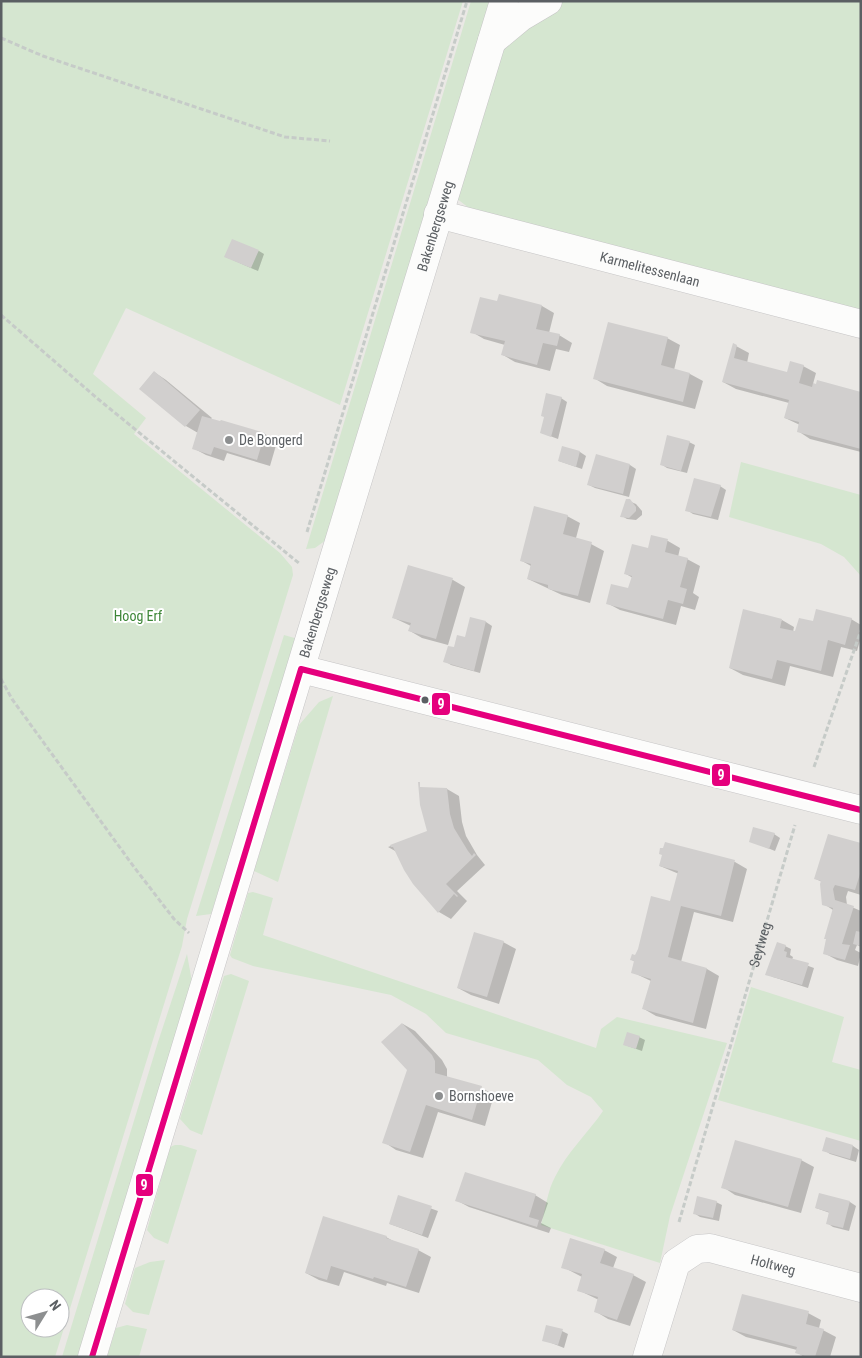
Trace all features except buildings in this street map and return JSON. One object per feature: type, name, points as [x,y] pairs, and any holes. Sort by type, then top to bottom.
[{"type":"street","name":"Bakenbergseweg","points":[[92,1357],[504,1]]},
{"type":"street","points":[[492,40],[548,1]]},
{"type":"street","name":"Karmelitessenlaan","points":[[438,214],[861,324]]},
{"type":"street","points":[[301,669],[861,810]]},
{"type":"street","name":"Holtweg","points":[[682,1259],[697,1249],[710,1248],[861,1288]]},
{"type":"street","points":[[647,1357],[682,1259]]},
{"type":"path","points":[[1,38],[43,56],[285,137],[330,141]]},
{"type":"path","points":[[1,315],[98,399],[291,557],[327,583]]},
{"type":"path","name":"Seytweg","points":[[682,1259],[679,1224],[704,1134],[804,796],[861,630]]},
{"type":"path","points":[[1,679],[12,699],[74,786],[162,904],[188,933]]},
{"type":"green space","name":"Hoog Erf","points":[[1,1],[463,1],[340,405],[126,308],[93,374],[146,418],[134,434],[280,553],[292,567],[293,575],[187,919],[182,946],[70,1308],[70,1288],[20,1288],[20,1338],[61,1338],[55,1357],[1,1357]]},
{"type":"green space","points":[[471,1],[490,1],[326,540],[315,548],[306,549]]},
{"type":"green space","points":[[559,1],[861,1],[861,311],[469,208],[456,198],[500,47]]},
{"type":"green space","points":[[741,462],[861,495],[861,576],[844,557],[821,544],[729,517]]},
{"type":"green space","points":[[284,635],[298,639],[211,914],[196,916]]},
{"type":"green space","points":[[333,696],[278,882],[254,871],[299,725],[319,702]]},
{"type":"green space","points":[[253,892],[273,898],[263,935],[596,1048],[601,1029],[617,1017],[727,1043],[670,1216],[660,1263],[541,1225],[550,1188],[560,1168],[603,1111],[591,1097],[567,1085],[538,1060],[446,1033],[426,1014],[391,995],[253,966],[232,958],[230,955],[248,893]]},
{"type":"green space","points":[[187,954],[192,982],[78,1357],[62,1357],[68,1338],[70,1338],[70,1331],[158,1042]]},
{"type":"green space","points":[[231,974],[249,981],[202,1135],[190,1130],[180,1119],[224,976]]},
{"type":"green space","points":[[751,987],[844,1017],[832,1062],[861,1070],[861,1141],[718,1100]]},
{"type":"green space","points":[[175,1145],[197,1150],[168,1244],[154,1238],[147,1230],[170,1147]]},
{"type":"green space","points":[[165,1260],[149,1315],[133,1312],[125,1304],[135,1268],[150,1262]]},
{"type":"green space","points":[[127,1325],[147,1329],[139,1357],[107,1357],[116,1328]]},
{"type":"transit line","name":"9","points":[[301,669],[861,810]]},
{"type":"transit line","name":"9","points":[[92,1357],[301,669]]},
{"type":"place","name":"De Bongerd","points":[[229,440]]},
{"type":"place","name":"Bornshoeve","points":[[439,1096]]}]
